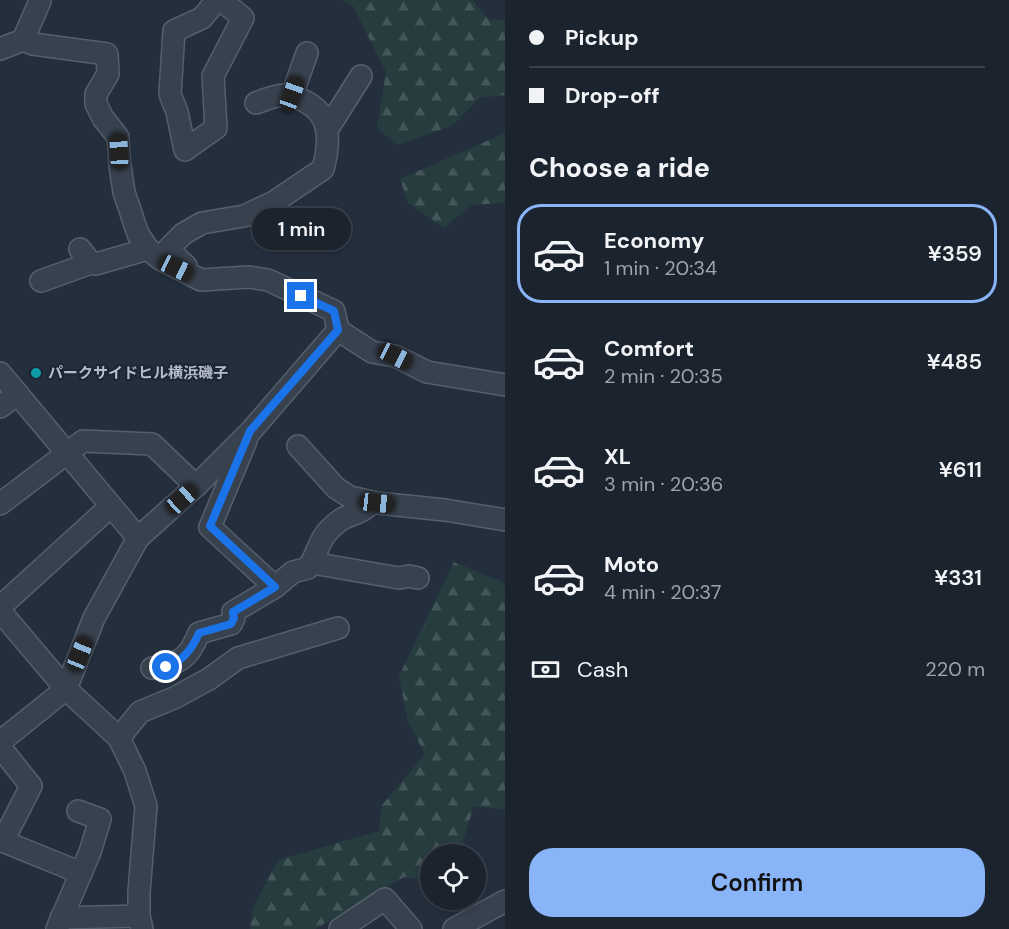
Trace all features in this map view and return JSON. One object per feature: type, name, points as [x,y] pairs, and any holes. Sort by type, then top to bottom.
[{"type":"street","points":[[219,0],[243,18],[213,76],[216,129],[185,150],[177,111],[170,94],[174,31],[202,18],[219,0]]},
{"type":"street","points":[[23,40],[40,1]]},
{"type":"street","points":[[0,49],[23,40],[33,44],[107,54],[108,74],[96,94],[96,104],[103,118],[118,137],[124,192],[138,234],[148,249],[160,259],[201,280],[249,277],[268,280],[334,311],[338,330],[372,352],[395,356],[427,372],[505,385]]},
{"type":"street","points":[[292,94],[307,53]]},
{"type":"street","points":[[327,130],[361,76]]},
{"type":"street","points":[[201,280],[168,249],[183,234],[202,223],[239,222],[282,197],[323,169],[327,154],[327,130],[323,116],[316,107],[292,94],[275,96],[256,103]]},
{"type":"street","points":[[40,281],[86,256],[96,264],[148,249]]},
{"type":"street","points":[[81,873],[1,840],[31,786],[0,744],[66,689],[94,618],[138,538],[196,486],[250,431],[338,330]]},
{"type":"street","points":[[0,373],[138,538]]},
{"type":"street","points":[[0,407],[18,394]]},
{"type":"street","points":[[250,431],[210,526],[275,587]]},
{"type":"street","points":[[0,504],[83,441],[152,444],[196,486]]},
{"type":"street","points":[[298,446],[343,494],[372,502],[445,510],[505,520]]},
{"type":"street","points":[[152,668],[175,663],[194,645],[199,633],[231,624],[234,618],[233,612],[275,587],[293,572],[308,568],[316,557],[318,546],[326,532],[342,519],[366,509],[372,502]]},
{"type":"street","points":[[78,810],[100,819],[90,852],[59,924],[140,923],[146,806],[135,771],[119,738],[66,689],[0,609],[111,506]]},
{"type":"street","points":[[312,563],[399,578],[418,578]]},
{"type":"street","points":[[119,738],[140,712],[174,698],[209,679],[238,658],[338,628]]},
{"type":"street","points":[[340,929],[385,898],[411,929]]},
{"type":"street","points":[[454,929],[505,901]]},
{"type":"green space","points":[[341,0],[473,0],[488,19],[505,20],[505,95],[479,98],[452,126],[397,145],[377,128],[386,72],[353,6]]},
{"type":"green space","points":[[505,133],[505,203],[471,205],[444,228],[408,203],[400,179]]},
{"type":"green space","points":[[454,562],[505,585],[505,810],[474,806],[462,844],[420,844],[420,879],[404,877],[315,929],[250,929],[252,910],[278,860],[379,831],[382,805],[425,754],[408,722],[399,676]]},
{"type":"place","name":"パークサイドヒル横浜磯子","points":[[36,373]]},
{"type":"route","points":[[166,667],[183,658],[194,645],[199,633],[231,624],[234,618],[233,612],[275,587],[210,526],[250,431],[338,330],[334,311],[301,296]]}]
